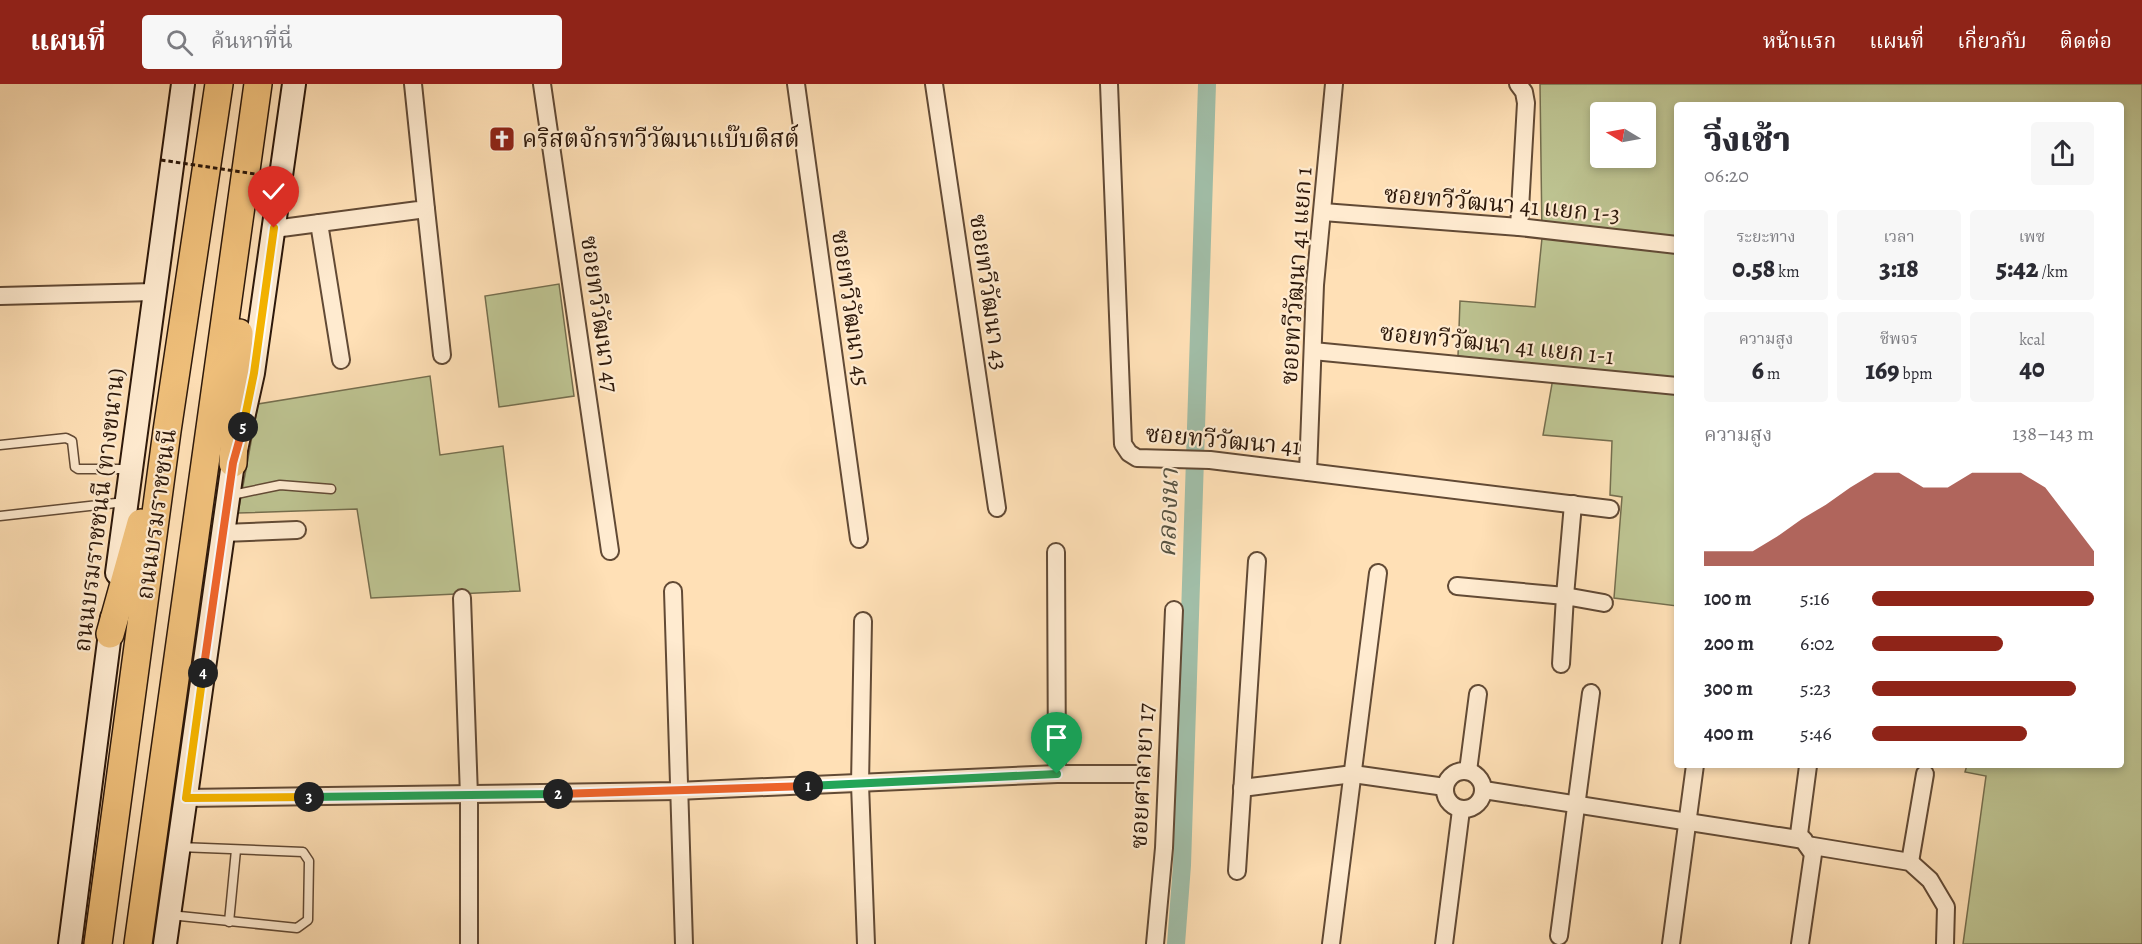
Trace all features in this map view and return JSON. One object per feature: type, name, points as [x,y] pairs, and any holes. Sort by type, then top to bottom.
[{"type":"highway","name":"ถนนบรมราชชนนี","points":[[98,944],[168,431],[219,84]]},
{"type":"highway","name":"ถนนบรมราชชนนี","points":[[138,944],[258,84]]},
{"type":"highway","points":[[233,463],[248,158]]},
{"type":"highway","points":[[110,634],[168,431]]},
{"type":"main road","name":"ถนนบรมราชชนนี (ทางขนาน)","points":[[70,944],[183,84]]},
{"type":"main road","points":[[165,944],[228,496],[233,463],[248,408],[294,84]]},
{"type":"street","points":[[413,84],[442,355]]},
{"type":"street","name":"ซอยทวีวัฒนา 47","points":[[542,84],[610,551]]},
{"type":"street","name":"ซอยทวีวัฒนา 45","points":[[796,84],[859,539]]},
{"type":"street","name":"ซอยทวีวัฒนา 43","points":[[934,84],[997,508]]},
{"type":"street","name":"ซอยทวีวัฒนา 41","points":[[1109,84],[1123,444],[1129,453],[1137,458],[1210,460],[1610,509]]},
{"type":"street","name":"ซอยทวีวัฒนา 41 แยก 1","points":[[1308,472],[1315,285],[1334,84]]},
{"type":"street","points":[[1518,84],[1524,92],[1526,103],[1519,227]]},
{"type":"street","points":[[274,228],[426,209]]},
{"type":"street","name":"ซอยทวีวัฒนา 41 แยก 1-3","points":[[1323,212],[1519,227],[1674,245]]},
{"type":"street","points":[[319,223],[341,360]]},
{"type":"street","points":[[0,296],[154,292]]},
{"type":"street","name":"ซอยทวีวัฒนา 41 แยก 1-1","points":[[1313,351],[1674,386]]},
{"type":"street","points":[[1561,664],[1573,504]]},
{"type":"street","points":[[223,533],[297,530]]},
{"type":"street","points":[[1056,552],[1057,774]]},
{"type":"street","points":[[1237,871],[1257,561]]},
{"type":"street","points":[[1331,944],[1378,573]]},
{"type":"street","points":[[1457,586],[1565,596],[1604,603]]},
{"type":"street","points":[[673,591],[677,791],[684,944]]},
{"type":"street","points":[[462,598],[469,796],[469,944]]},
{"type":"street","name":"ซอยศาลายา 17","points":[[1155,944],[1164,848],[1174,610]]},
{"type":"street","points":[[863,621],[860,784],[866,944]]},
{"type":"street","points":[[1559,936],[1591,693]]},
{"type":"street","points":[[1468,771],[1478,694]]},
{"type":"street","points":[[1671,944],[1695,768]]},
{"type":"street","points":[[1800,944],[1813,854],[1799,834],[1808,768]]},
{"type":"street","points":[[1468,771],[1479,778],[1484,790],[1483,797],[1474,807],[1461,810],[1450,804],[1445,787],[1451,776],[1468,771]]},
{"type":"street","points":[[186,798],[469,796],[677,791],[1057,774],[1140,774]]},
{"type":"street","points":[[1242,789],[1353,774],[1445,787]]},
{"type":"street","points":[[1910,862],[1925,774]]},
{"type":"street","points":[[1484,790],[1687,822],[1910,862],[1930,880],[1946,907],[1945,944]]},
{"type":"street","points":[[1444,944],[1461,810]]},
{"type":"lane","points":[[0,445],[66,438],[72,441],[75,467],[78,469],[131,469]]},
{"type":"lane","points":[[228,496],[280,485],[331,489]]},
{"type":"lane","points":[[0,516],[127,502]]},
{"type":"lane","points":[[169,915],[297,928],[308,920],[309,861],[303,852],[179,847]]},
{"type":"lane","points":[[229,922],[236,850]]},
{"type":"path","points":[[161,160],[289,178]]},
{"type":"green space","points":[[1540,84],[2142,84],[2142,944],[1963,944],[1986,776],[1965,772],[1966,768],[2124,768],[2124,102],[1674,102],[1674,606],[1614,598],[1622,497],[1610,495],[1612,441],[1543,435],[1555,367],[1458,356],[1460,301],[1535,307],[1542,238]]},
{"type":"green space","points":[[559,284],[574,396],[499,407],[485,296]]},
{"type":"green space","points":[[430,376],[440,455],[503,446],[520,591],[371,598],[357,509],[238,513],[258,404]]},
{"type":"waterway","name":"คลองนา","points":[[1176,944],[1182,865],[1207,84]]},
{"type":"place","name":"คริสตจักรทวีวัฒนาแบ๊บติสต์","points":[[502,139]]},
{"type":"route","points":[[274,228],[248,408],[233,463],[186,798],[677,791],[1057,774]]}]
